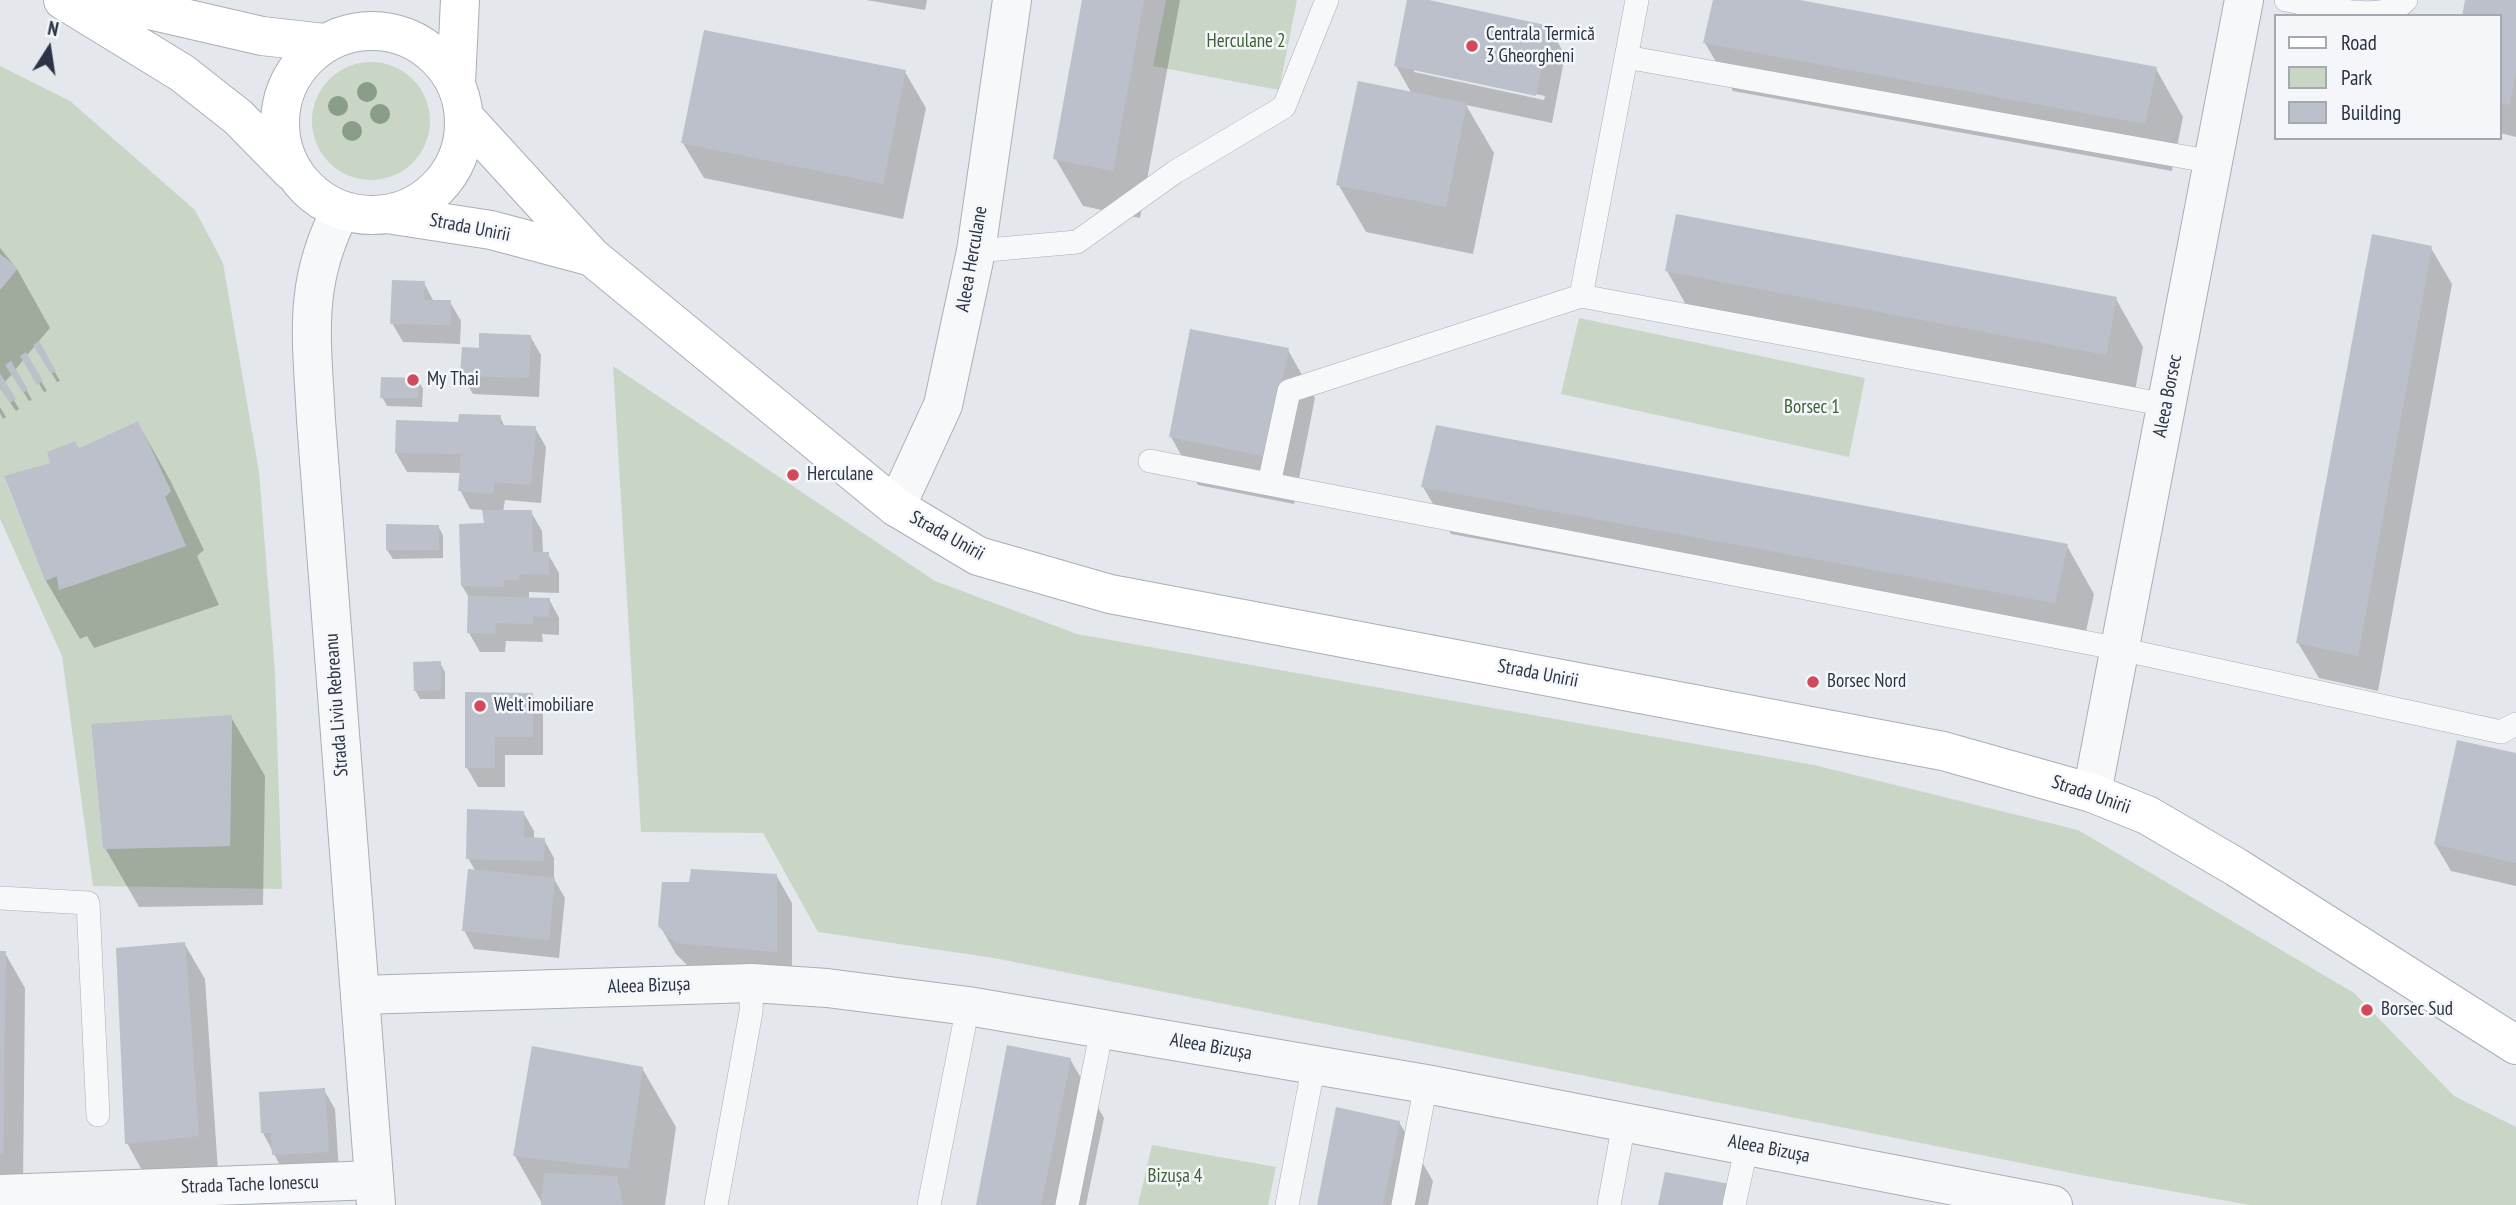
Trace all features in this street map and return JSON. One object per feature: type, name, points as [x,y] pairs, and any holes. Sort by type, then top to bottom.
[{"type":"main road","points":[[63,0],[182,73],[238,117],[318,198],[341,210],[372,215],[387,214],[415,205],[439,188],[459,154],[460,0]]},
{"type":"main road","points":[[106,0],[162,7],[262,36],[330,41],[377,31],[413,40],[443,62],[460,101]]},
{"type":"main road","points":[[299,180],[283,146],[281,108],[295,72],[330,41],[361,0]]},
{"type":"main road","name":"Strada Unirii","points":[[460,101],[592,257],[895,507],[978,556],[1110,594],[1943,751],[2092,793],[2147,815],[2236,867],[2516,1045]]},
{"type":"main road","name":"Strada Unirii","points":[[387,214],[491,230],[592,257]]},
{"type":"street","name":"Aleea Herculane","points":[[895,507],[943,405],[976,251],[1012,0]]},
{"type":"street","name":"Aleea Borsec","points":[[2092,793],[2244,0]]},
{"type":"street","name":"Strada Liviu Rebreanu","points":[[341,210],[324,243],[310,307],[316,420],[375,1193]]},
{"type":"street","name":"Aleea Bizușa","points":[[360,995],[752,984],[827,988],[968,1006],[1426,1084],[2053,1205]]},
{"type":"street","name":"Strada Tache Ionescu","points":[[0,1194],[375,1193]]},
{"type":"lane","points":[[976,251],[1077,242],[1175,172],[1284,107],[1327,0]]},
{"type":"lane","points":[[1581,296],[1637,0]]},
{"type":"lane","points":[[2287,0],[2364,14],[2401,5],[2406,0]]},
{"type":"lane","points":[[1626,57],[2213,162]]},
{"type":"lane","points":[[1269,484],[1289,391],[1581,296],[2166,405]]},
{"type":"lane","points":[[1150,461],[2120,649],[2501,732],[2516,724]]},
{"type":"lane","points":[[0,898],[88,903],[98,1115]]},
{"type":"lane","points":[[716,1205],[751,1012],[752,984]]},
{"type":"lane","points":[[929,1205],[968,1006]]},
{"type":"lane","points":[[1067,1205],[1102,1029]]},
{"type":"lane","points":[[1287,1205],[1314,1065]]},
{"type":"lane","points":[[1402,1205],[1426,1084]]},
{"type":"lane","points":[[1609,1205],[1624,1122]]},
{"type":"lane","points":[[1734,1205],[1746,1145]]},
{"type":"green space","name":"Herculane 2","points":[[1166,0],[1297,0],[1279,90],[1153,66]]},
{"type":"green space","points":[[371,62],[394,66],[413,79],[426,98],[430,121],[426,144],[413,163],[394,176],[371,180],[348,176],[329,163],[316,144],[312,121],[316,98],[329,79],[348,66]]},
{"type":"green space","points":[[0,66],[70,101],[195,210],[223,263],[259,472],[275,672],[282,889],[93,886],[62,656],[0,519],[0,290],[18,268],[0,254]],"holes":[[[138,421],[171,491],[165,497],[186,546],[59,590],[57,576],[45,581],[4,477],[50,463],[48,452],[75,441],[79,448]],[[232,716],[230,846],[103,849],[91,725]]]},
{"type":"green space","name":"Borsec 1","points":[[1579,318],[1865,378],[1849,457],[1561,394]]},
{"type":"green space","points":[[613,366],[935,581],[1077,634],[1814,765],[2078,830],[2354,993],[2454,1096],[2516,1127],[2516,1205],[2250,1205],[2086,1176],[994,958],[818,932],[763,833],[641,832]]},
{"type":"green space","name":"Bizușa 4","points":[[1152,1145],[1276,1167],[1268,1205],[1138,1205]]},
{"type":"building","points":[[1082,0],[1144,0],[1113,171],[1053,159]]},
{"type":"building","name":"Centrala Termică 3 Gheorgheni","points":[[1407,0],[1429,0],[1550,26],[1536,96],[1394,66]]},
{"type":"building","points":[[1713,0],[1800,0],[2157,67],[2145,124],[1703,43]]},
{"type":"building","points":[[2465,0],[2516,0],[2516,71],[2510,105],[2502,103],[2502,14],[2462,14]]},
{"type":"building","points":[[704,30],[906,70],[883,184],[681,143]]},
{"type":"building","points":[[1358,81],[1467,103],[1446,207],[1336,185]]},
{"type":"building","points":[[1676,214],[2117,297],[2106,355],[1665,271]]},
{"type":"building","points":[[2372,234],[2432,246],[2358,656],[2296,643]]},
{"type":"building","points":[[0,254],[18,268],[0,290]]},
{"type":"building","points":[[392,280],[425,281],[424,300],[451,300],[451,325],[390,324]]},
{"type":"building","points":[[1190,329],[1289,348],[1267,457],[1169,437]]},
{"type":"building","points":[[479,333],[531,335],[529,378],[460,376],[462,347],[479,348]]},
{"type":"building","points":[[39,341],[56,371],[51,374],[33,345]]},
{"type":"building","points":[[26,352],[43,381],[37,385],[20,356]]},
{"type":"building","points":[[11,361],[28,390],[23,393],[5,365]]},
{"type":"building","points":[[0,373],[16,399],[10,403],[0,387]]},
{"type":"building","points":[[381,377],[419,378],[418,398],[380,398]]},
{"type":"building","points":[[459,414],[501,415],[500,425],[536,426],[531,485],[495,482],[493,494],[458,491],[461,454],[395,453],[396,420],[458,422]]},
{"type":"building","points":[[138,421],[171,491],[165,497],[186,546],[59,590],[57,576],[45,581],[4,476],[50,463],[47,452],[75,441],[79,448]]},
{"type":"building","points":[[1436,425],[2068,544],[2055,603],[1421,487]]},
{"type":"building","points":[[482,510],[532,510],[533,552],[549,552],[549,575],[519,574],[519,580],[504,580],[504,587],[461,586],[459,524],[484,523]]},
{"type":"building","points":[[386,524],[439,525],[439,550],[386,550]]},
{"type":"building","points":[[468,596],[550,598],[549,617],[533,616],[533,624],[496,623],[495,634],[467,633]]},
{"type":"building","points":[[441,661],[441,690],[414,691],[413,662]]},
{"type":"building","points":[[465,692],[533,693],[533,737],[495,737],[495,768],[465,768]]},
{"type":"building","points":[[232,715],[230,846],[103,849],[91,724]]},
{"type":"building","points":[[2457,740],[2516,753],[2516,863],[2434,844]]},
{"type":"building","points":[[467,809],[524,811],[524,837],[545,838],[544,861],[466,859]]},
{"type":"building","points":[[468,869],[555,878],[549,940],[462,931]]},
{"type":"building","points":[[691,869],[777,874],[777,952],[675,943],[658,926],[662,882],[689,882]]},
{"type":"building","points":[[185,942],[199,1136],[125,1144],[116,948]]},
{"type":"building","points":[[0,951],[6,951],[3,1154],[0,1154]]},
{"type":"building","points":[[1007,1045],[1071,1058],[1041,1205],[976,1205]]},
{"type":"building","points":[[532,1046],[643,1067],[628,1169],[513,1156]]},
{"type":"building","points":[[325,1088],[329,1152],[272,1155],[271,1133],[261,1133],[259,1092]]},
{"type":"building","points":[[1336,1107],[1400,1121],[1383,1205],[1317,1205]]},
{"type":"building","points":[[1665,1172],[1730,1184],[1725,1205],[1658,1205]]},
{"type":"building","points":[[544,1173],[617,1176],[623,1205],[541,1205]]},
{"type":"place","name":"Centrala Termică 3 Gheorgheni","points":[[1472,46]]},
{"type":"place","name":"My Thai","points":[[413,380]]},
{"type":"place","name":"Herculane","points":[[793,475]]},
{"type":"place","name":"Borsec Nord","points":[[1813,682]]},
{"type":"place","name":"Welt imobiliare","points":[[480,706]]},
{"type":"place","name":"Borsec Sud","points":[[2367,1010]]}]
